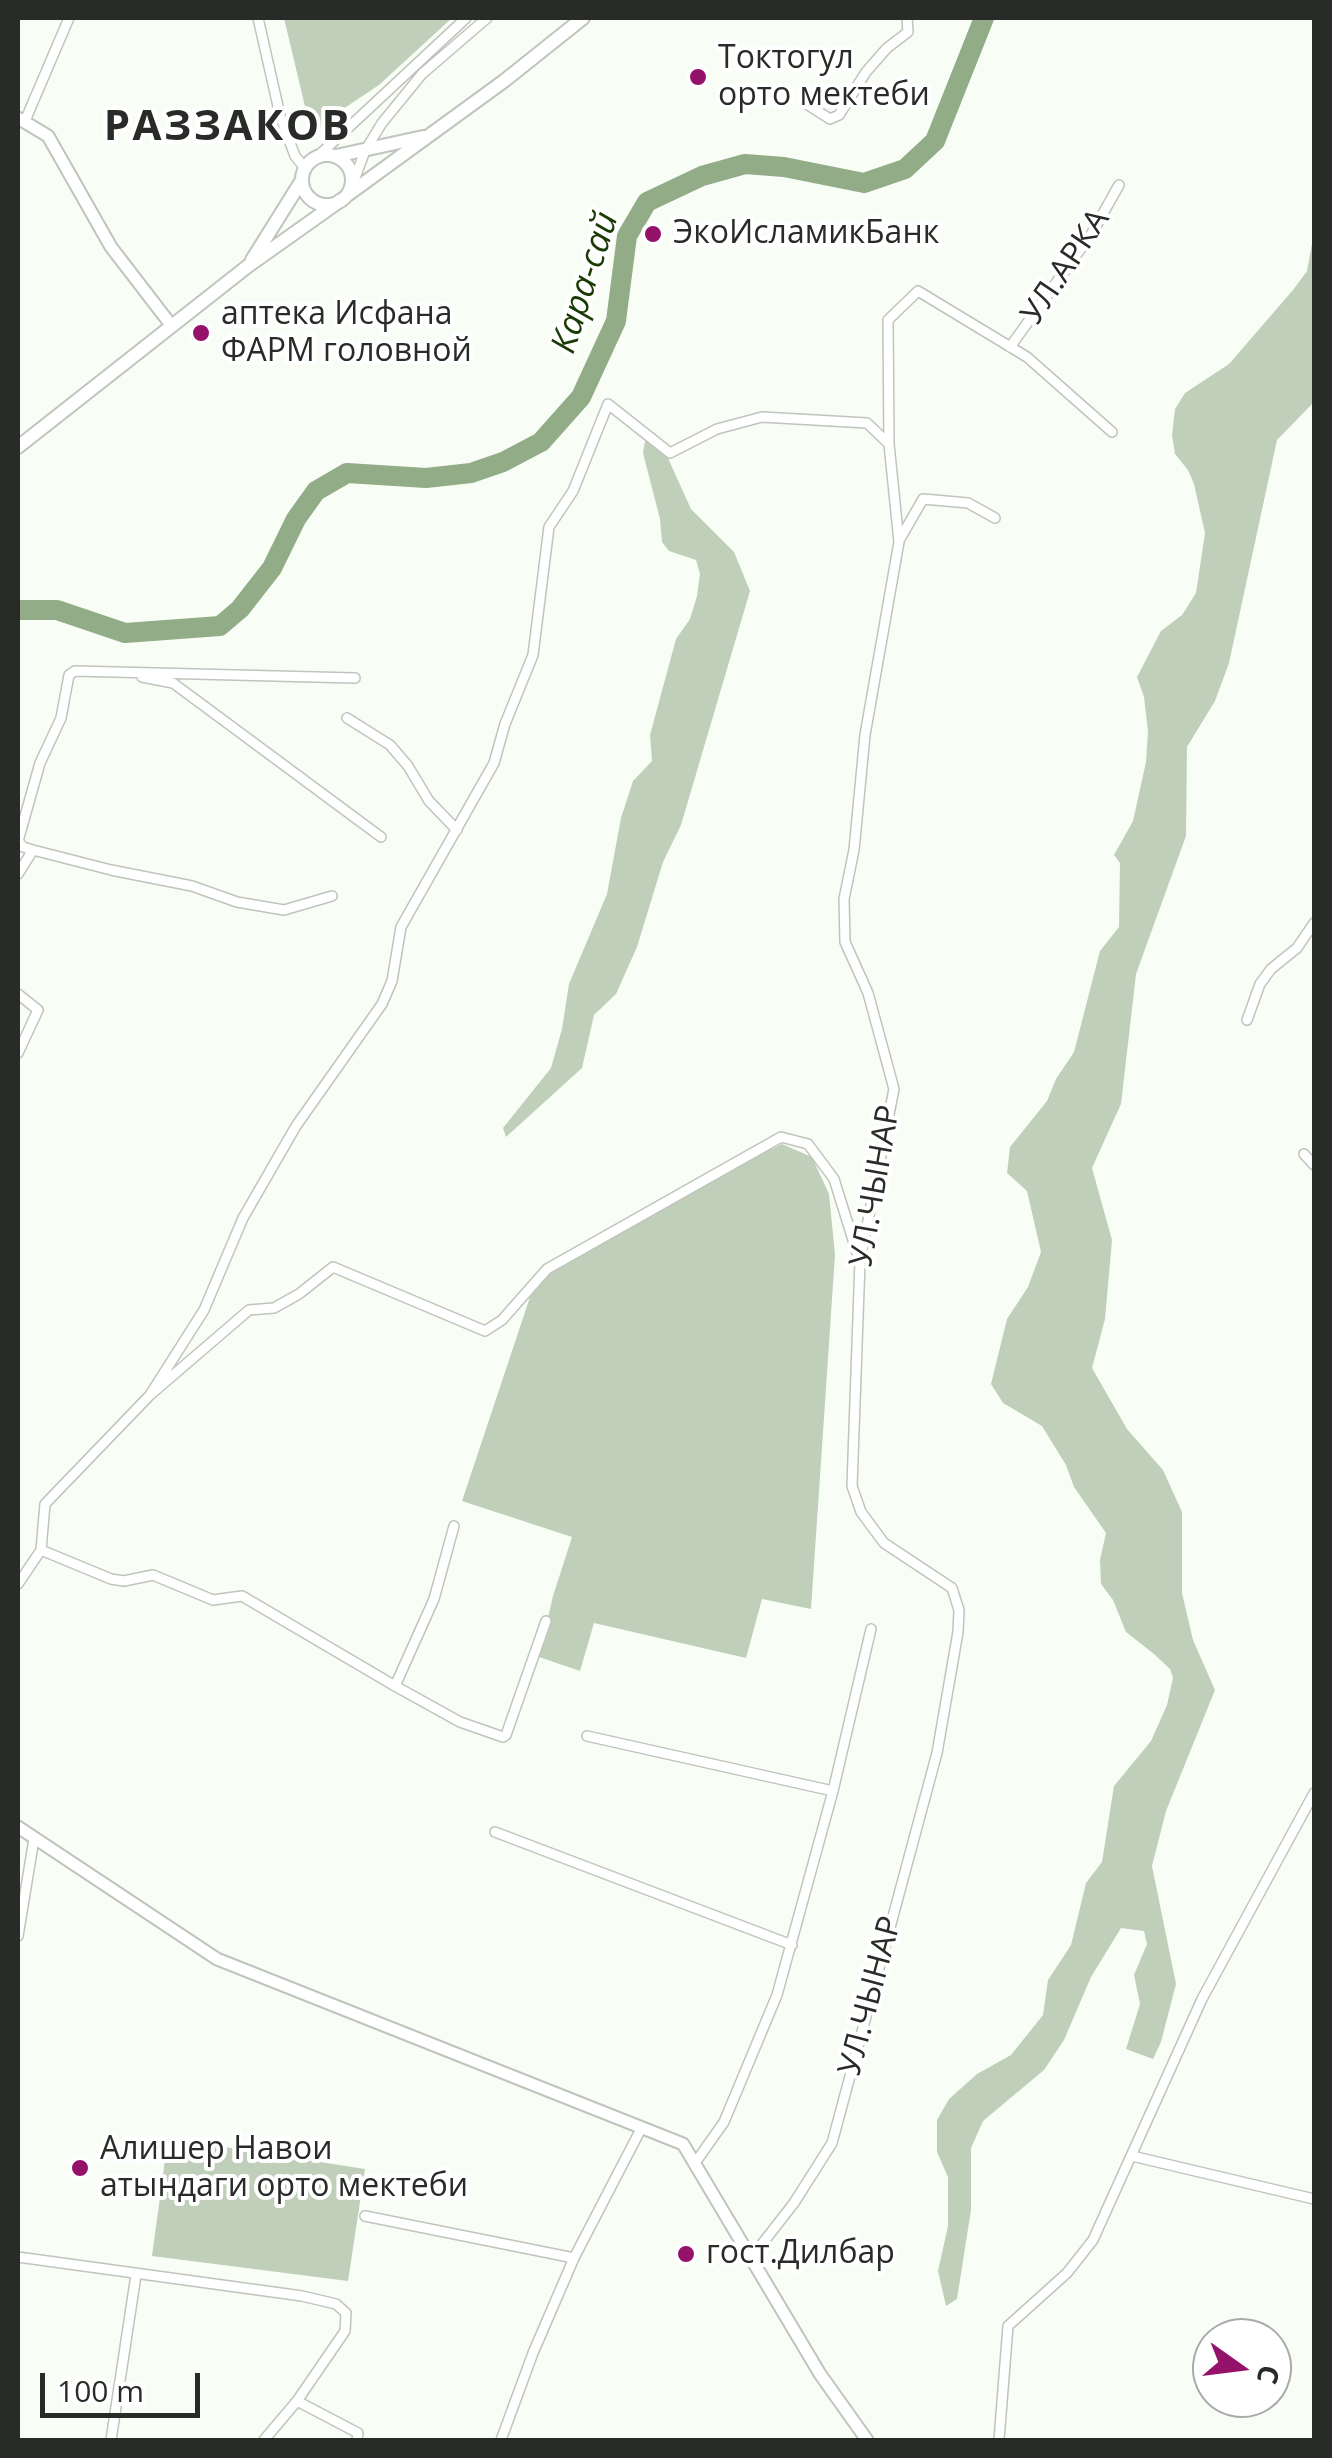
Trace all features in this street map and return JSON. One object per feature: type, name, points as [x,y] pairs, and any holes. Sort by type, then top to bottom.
[{"type":"main road","points":[[18,447],[248,266],[430,136],[583,18]]},
{"type":"main road","points":[[248,266],[318,156],[365,151],[430,136]]},
{"type":"main road","points":[[336,156],[350,168],[346,194]]},
{"type":"main road","points":[[304,174],[305,191],[313,200],[324,204],[346,194]]},
{"type":"street","points":[[69,18],[21,119],[48,136],[110,247],[171,325]]},
{"type":"street","points":[[258,18],[280,115],[304,174]]},
{"type":"street","points":[[318,156],[466,18]]},
{"type":"street","points":[[346,194],[382,123],[422,74],[487,18]]},
{"type":"street","points":[[805,103],[830,120],[839,115],[866,72],[886,48],[908,32],[907,18]]},
{"type":"street","name":"УЛ.АРКА","points":[[1010,347],[1092,234],[1119,185]]},
{"type":"street","name":"УЛ.ЧЫНАР","points":[[752,2258],[794,2203],[832,2142],[937,1753],[958,1632],[959,1610],[952,1588],[884,1542],[861,1512],[852,1486],[860,1261],[894,1089],[868,993],[845,942],[844,899],[856,835],[865,735],[899,542],[889,444],[888,320],[918,292],[1027,357],[1112,432]]},
{"type":"street","points":[[150,1395],[204,1310],[242,1218],[296,1126],[382,1004],[392,980],[401,927],[494,763],[505,724],[533,656],[549,527],[573,490],[608,404],[670,453],[716,429],[762,417],[868,423],[889,444]]},
{"type":"street","points":[[899,542],[923,500],[968,503],[995,518]]},
{"type":"street","points":[[75,672],[118,673],[173,682],[381,837]]},
{"type":"street","points":[[332,896],[284,910],[237,902],[192,886],[23,848],[18,841],[40,763],[62,718],[69,675],[75,672],[355,678]]},
{"type":"street","points":[[347,718],[390,745],[429,801],[457,830]]},
{"type":"street","points":[[18,874],[33,850]]},
{"type":"street","points":[[1247,1020],[1260,984],[1297,948],[1314,923]]},
{"type":"street","points":[[18,994],[38,1010],[18,1053]]},
{"type":"street","points":[[18,1584],[41,1550],[45,1504],[150,1395],[249,1310],[274,1308],[299,1294],[333,1266],[485,1332],[502,1320],[548,1269],[780,1137],[808,1144],[834,1179],[860,1261]]},
{"type":"street","points":[[1304,1154],[1314,1165]]},
{"type":"street","points":[[395,1686],[434,1599],[454,1526]]},
{"type":"street","points":[[41,1550],[111,1580],[153,1575],[213,1600],[242,1596],[460,1722],[502,1737],[546,1621]]},
{"type":"street","points":[[695,2163],[724,2122],[777,1996],[833,1791],[871,1629]]},
{"type":"street","points":[[588,1736],[833,1791]]},
{"type":"street","points":[[999,2440],[1008,2326],[1068,2273],[1093,2240],[1202,2000],[1314,1793]]},
{"type":"street","points":[[18,1827],[217,1959],[683,2144],[820,2374],[867,2440]]},
{"type":"street","points":[[496,1832],[792,1945]]},
{"type":"street","points":[[18,1936],[34,1839]]},
{"type":"street","points":[[500,2440],[574,2258],[642,2127]]},
{"type":"street","points":[[1132,2156],[1314,2199]]},
{"type":"street","points":[[364,2216],[574,2258]]},
{"type":"street","points":[[18,2256],[336,2304],[346,2314],[345,2331],[297,2401],[264,2440]]},
{"type":"street","points":[[111,2440],[136,2275]]},
{"type":"street","points":[[297,2401],[358,2433],[357,2440]]},
{"type":"green space","points":[[284,18],[452,18],[379,85],[312,136]]},
{"type":"green space","points":[[1314,233],[1314,402],[1277,440],[1229,663],[1215,701],[1187,747],[1186,836],[1136,974],[1121,1104],[1092,1168],[1112,1240],[1105,1319],[1092,1368],[1127,1429],[1163,1470],[1182,1512],[1182,1593],[1193,1640],[1215,1690],[1166,1811],[1152,1866],[1176,1984],[1153,2059],[1126,2049],[1140,2004],[1134,1975],[1147,1944],[1144,1931],[1121,1928],[1091,1977],[1064,2040],[1044,2070],[983,2121],[971,2148],[971,2210],[957,2299],[946,2306],[938,2271],[948,2226],[948,2177],[937,2152],[937,2120],[949,2099],[977,2074],[1011,2055],[1043,2015],[1048,1980],[1071,1945],[1086,1883],[1102,1862],[1114,1786],[1151,1741],[1167,1705],[1173,1678],[1170,1669],[1126,1632],[1113,1600],[1101,1584],[1100,1560],[1106,1533],[1074,1487],[1066,1465],[1042,1426],[1003,1403],[991,1384],[1007,1319],[1028,1287],[1041,1252],[1027,1191],[1007,1173],[1010,1147],[1047,1101],[1074,1052],[1100,951],[1119,927],[1120,863],[1114,855],[1133,821],[1146,762],[1148,731],[1137,677],[1161,631],[1182,615],[1196,593],[1205,533],[1194,484],[1175,454],[1175,409],[1185,393],[1229,364],[1293,290],[1307,271]]},
{"type":"green space","points":[[646,435],[662,445],[691,509],[734,552],[750,591],[681,825],[663,862],[637,947],[616,994],[594,1015],[582,1068],[506,1137],[503,1128],[551,1068],[569,984],[607,894],[621,818],[633,781],[652,761],[650,735],[676,639],[690,619],[697,596],[700,574],[696,560],[669,551],[662,542],[643,453]]},
{"type":"green space","points":[[782,1144],[812,1157],[829,1194],[835,1255],[811,1609],[762,1599],[746,1658],[594,1623],[580,1671],[539,1657],[572,1537],[462,1501],[536,1279],[662,1204]]},
{"type":"green space","points":[[168,2138],[365,2169],[348,2281],[152,2256]]},
{"type":"waterway","name":"Кара-сай","points":[[18,610],[57,610],[125,633],[220,626],[240,609],[272,568],[296,519],[316,491],[347,473],[426,478],[471,473],[541,442],[581,397],[616,321],[627,236],[647,202],[702,176],[745,164],[784,167],[864,183],[905,169],[935,141],[984,18]]},
{"type":"place","name":"Токтогул орто мектеби","points":[[698,77]]},
{"type":"place","name":"ЭкоИсламикБанк","points":[[653,234]]},
{"type":"place","name":"аптека Исфана ФАРМ головной","points":[[201,333]]},
{"type":"place","name":"Алишер Навои атындаги орто мектеби","points":[[80,2168]]},
{"type":"place","name":"гост.Дилбар","points":[[686,2254]]},
{"type":"district","name":"РАЗЗАКОВ","points":[[228,128]]}]
